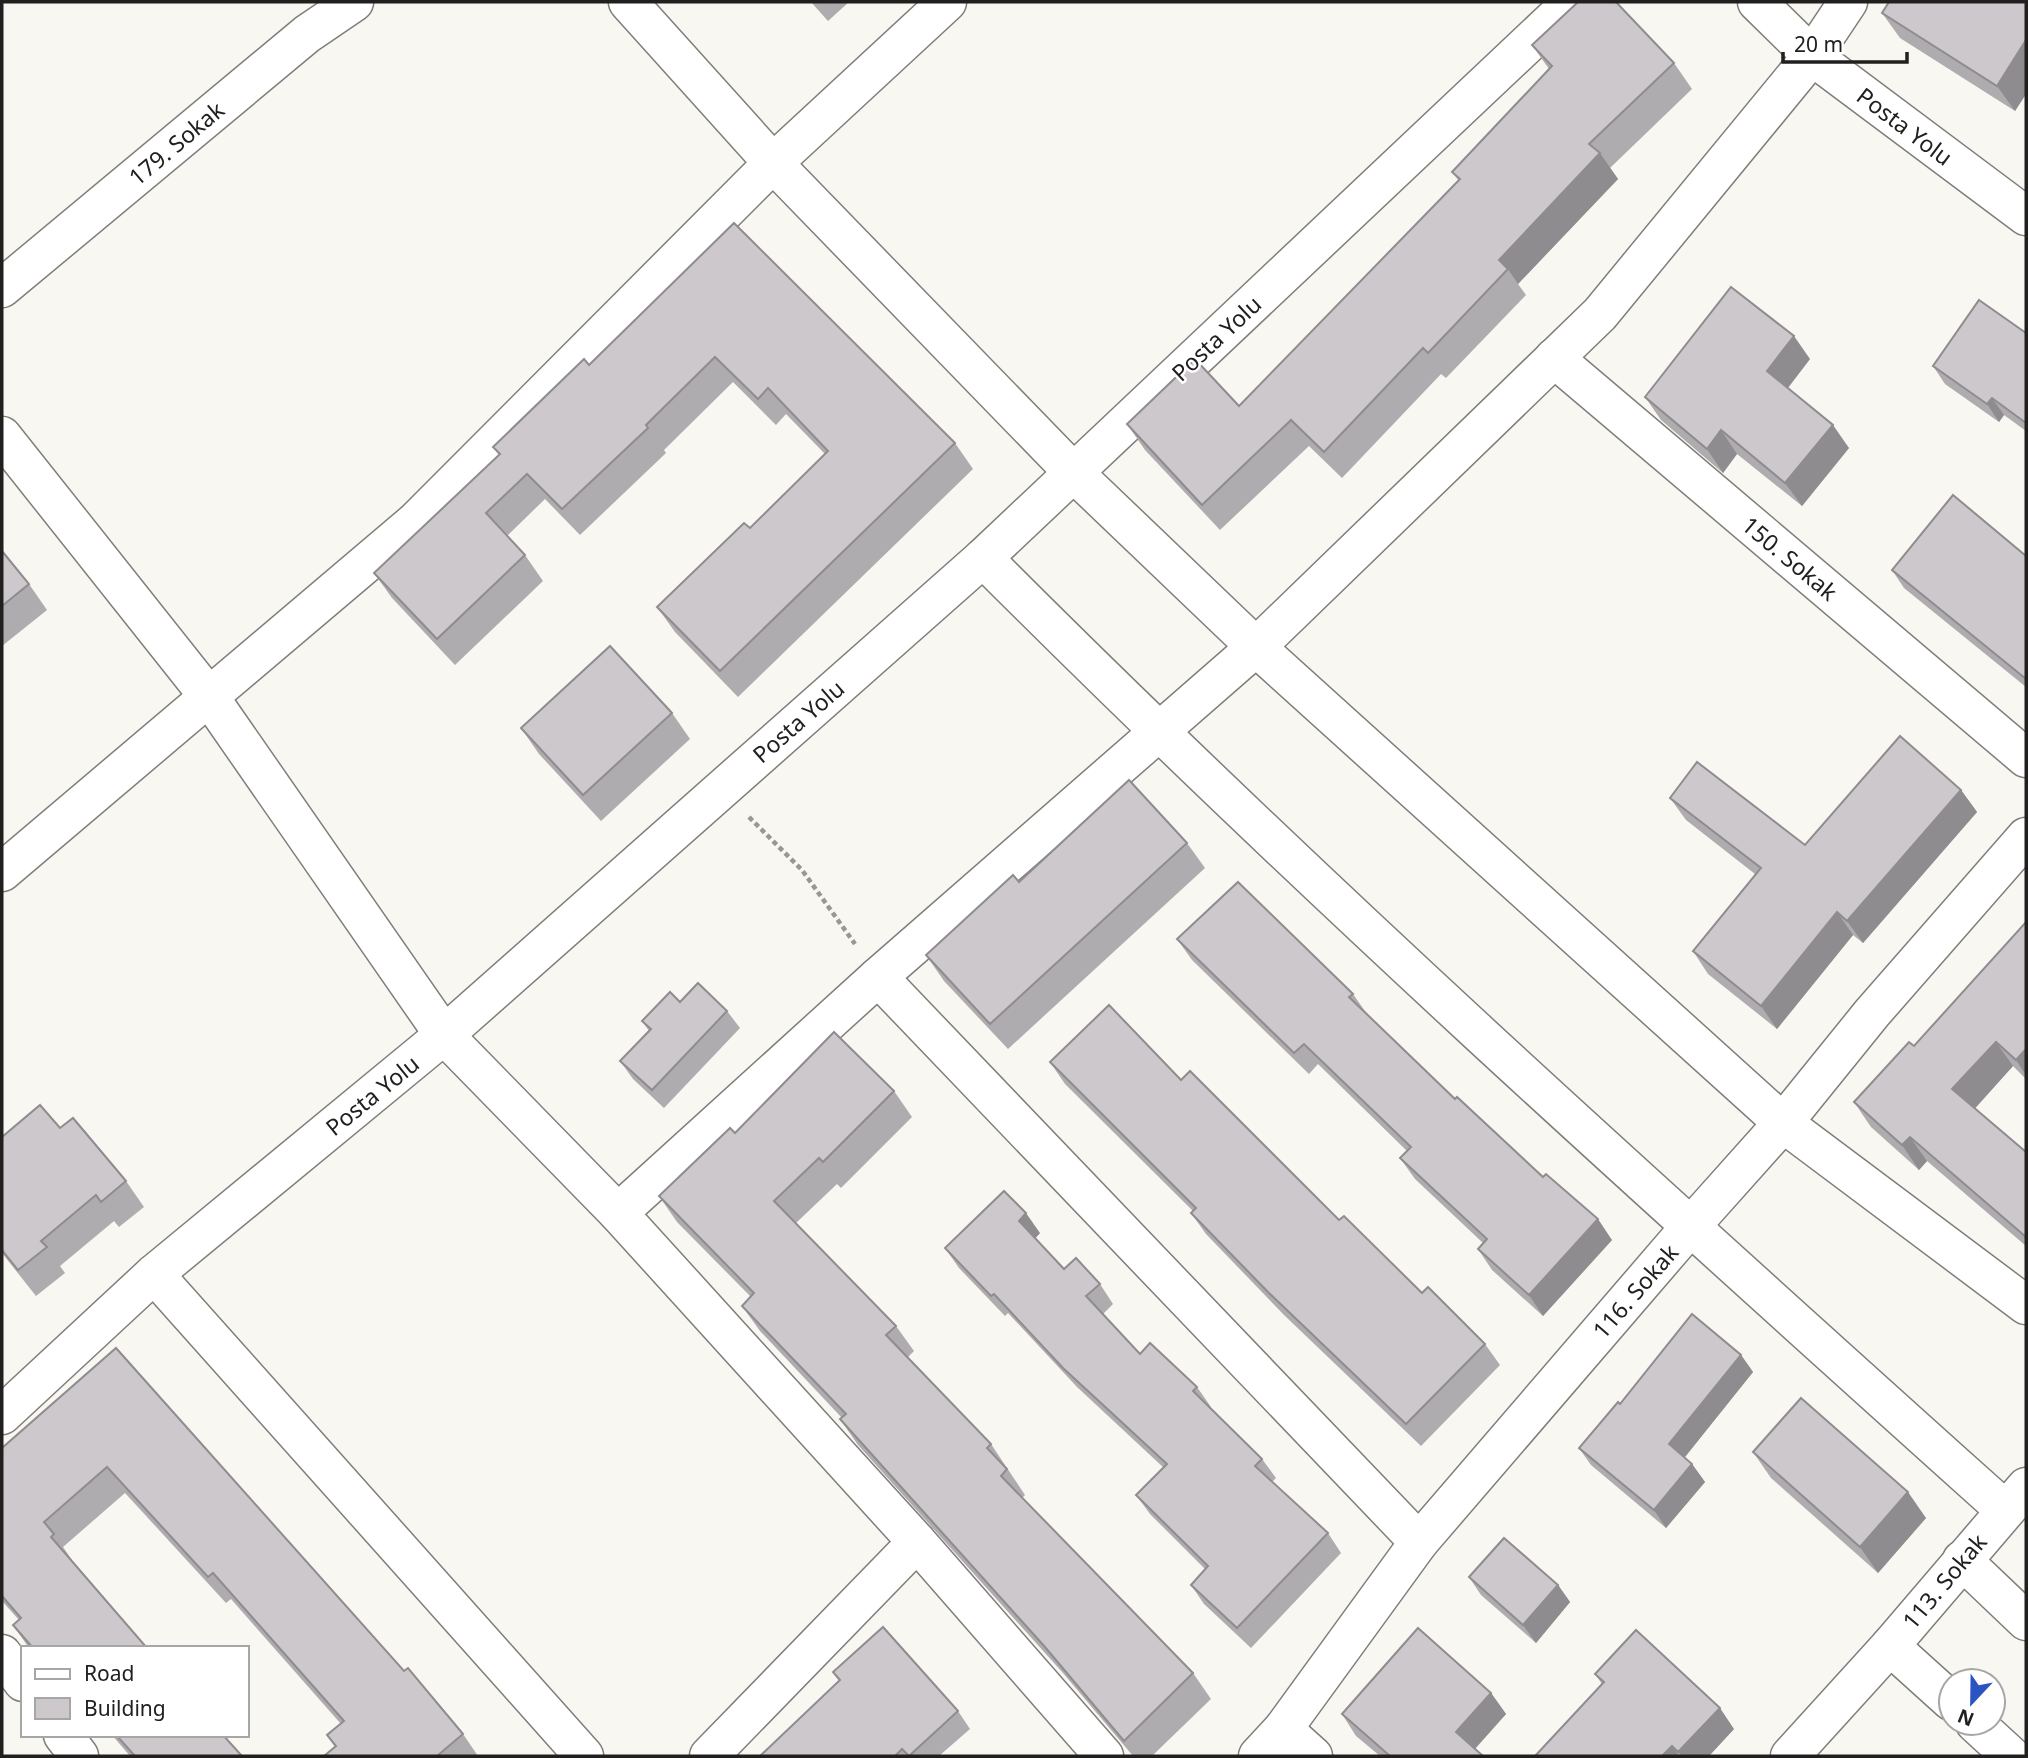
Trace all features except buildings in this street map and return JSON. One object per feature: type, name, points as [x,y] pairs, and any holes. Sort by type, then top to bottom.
[{"type":"street","name":"179. Sokak","points":[[2,288],[307,34],[354,2]]},
{"type":"street","points":[[628,2],[773,163],[1073,472],[1256,647],[1783,1123],[2026,1305]]},
{"type":"street","points":[[2,872],[416,521],[773,163],[947,2]]},
{"type":"street","name":"Posta Yolu","points":[[2,1415],[154,1274],[444,1035],[983,558],[1572,2]]},
{"type":"street","name":"Posta Yolu","points":[[1757,2],[1812,56],[2026,216]]},
{"type":"street","points":[[618,1213],[878,976],[1256,647],[1600,314],[1812,56],[1848,2]]},
{"type":"street","name":"150. Sokak","points":[[1553,358],[2026,758]]},
{"type":"street","points":[[2,436],[210,698],[444,1035],[618,1213],[917,1542],[1104,1756]]},
{"type":"street","points":[[983,558],[1158,734],[1690,1227],[2016,1499]]},
{"type":"street","name":"116. Sokak","points":[[1270,1742],[1419,1542],[1783,1123],[1872,1013],[2026,836]]},
{"type":"street","points":[[878,976],[1419,1542]]},
{"type":"street","points":[[154,1274],[573,1752]]},
{"type":"street","name":"113. Sokak","points":[[1937,1689],[1890,1646],[2016,1499]]},
{"type":"street","points":[[709,1756],[917,1542]]},
{"type":"street","points":[[1962,1560],[2026,1621]]},
{"type":"street","points":[[1790,1756],[1890,1646]]},
{"type":"street","points":[[2,1654],[21,1679]]},
{"type":"street","points":[[65,1737],[79,1756]]},
{"type":"street","points":[[1990,1737],[2011,1756]]},
{"type":"street","points":[[1270,1742],[1313,1756]]},
{"type":"path","points":[[721,789],[802,870],[878,976]]}]
